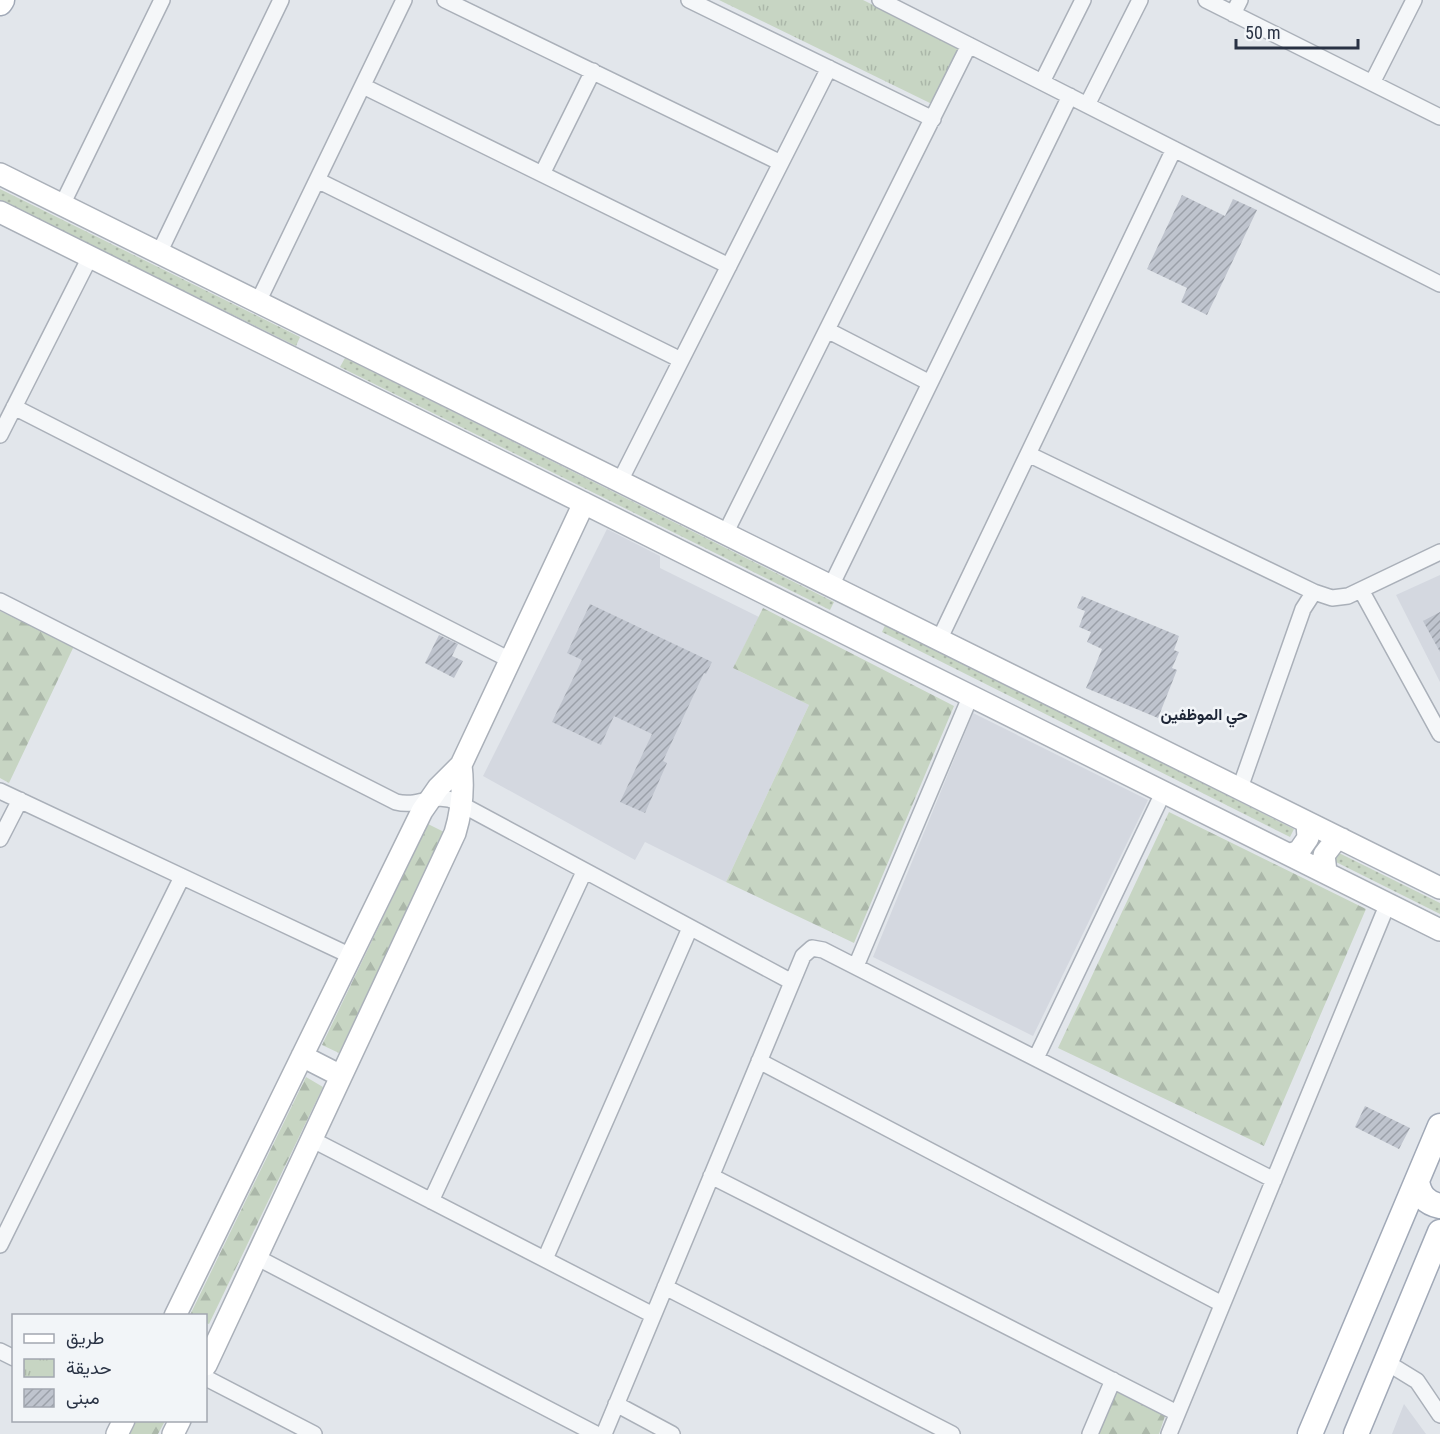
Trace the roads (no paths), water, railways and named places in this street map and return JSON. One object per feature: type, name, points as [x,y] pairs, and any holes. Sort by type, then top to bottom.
[{"type":"main road","points":[[0,174],[1440,888]]},
{"type":"main road","points":[[0,212],[1440,930]]},
{"type":"main road","points":[[292,358],[306,350],[309,343],[309,327]]},
{"type":"main road","points":[[330,377],[328,369],[333,354],[346,345]]},
{"type":"main road","points":[[176,1314],[422,812],[443,782],[461,765],[584,503]]},
{"type":"main road","points":[[829,625],[841,615],[844,607],[836,589]]},
{"type":"main road","points":[[863,642],[864,626],[868,619],[882,612]]},
{"type":"main road","points":[[207,1360],[211,1341],[256,1257],[454,833],[462,805],[461,765]]},
{"type":"main road","points":[[1291,855],[1299,851],[1308,838],[1307,822]]},
{"type":"main road","points":[[1326,872],[1324,855],[1334,842],[1342,839]]},
{"type":"main road","points":[[302,1056],[341,1076]]},
{"type":"main road","points":[[1311,1434],[1440,1126]]},
{"type":"main road","points":[[1417,1181],[1424,1199],[1432,1205],[1440,1206]]},
{"type":"main road","points":[[1356,1434],[1439,1234],[1424,1223],[1414,1221],[1405,1223],[1397,1229]]},
{"type":"street","points":[[62,205],[162,0]]},
{"type":"street","points":[[159,253],[281,0]]},
{"type":"street","points":[[258,302],[404,0]]},
{"type":"street","points":[[445,0],[782,163]]},
{"type":"street","points":[[689,0],[933,119]]},
{"type":"street","points":[[880,0],[1439,280]]},
{"type":"street","points":[[1042,82],[1083,0]]},
{"type":"street","points":[[1087,105],[1140,0]]},
{"type":"street","points":[[1206,0],[1236,7],[1372,83],[1440,117]]},
{"type":"street","points":[[1372,83],[1414,0]]},
{"type":"street","points":[[725,534],[969,45]]},
{"type":"street","points":[[620,481],[829,68]]},
{"type":"street","points":[[542,174],[593,71]]},
{"type":"street","points":[[363,86],[729,266]]},
{"type":"street","points":[[836,589],[930,383],[1070,96]]},
{"type":"street","points":[[939,640],[1174,149]]},
{"type":"street","points":[[317,180],[681,360]]},
{"type":"street","points":[[0,435],[90,257]]},
{"type":"street","points":[[827,330],[930,383]]},
{"type":"street","points":[[14,407],[510,660]]},
{"type":"street","points":[[1028,454],[1314,592],[1332,598],[1348,596],[1440,552]]},
{"type":"street","points":[[1361,590],[1440,734]]},
{"type":"street","points":[[1240,788],[1303,609],[1314,592]]},
{"type":"street","points":[[0,601],[396,802],[413,804],[443,797],[462,805],[792,982]]},
{"type":"street","points":[[856,966],[971,695]]},
{"type":"street","points":[[0,791],[351,956]]},
{"type":"street","points":[[1036,1058],[1164,791]]},
{"type":"street","points":[[0,839],[20,800]]},
{"type":"street","points":[[431,1201],[584,872]]},
{"type":"street","points":[[0,1245],[182,877]]},
{"type":"street","points":[[1169,1434],[1388,903]]},
{"type":"street","points":[[545,1259],[690,928]]},
{"type":"street","points":[[604,1434],[803,956],[812,948],[820,948],[856,966],[1274,1180]]},
{"type":"street","points":[[759,1061],[1222,1304]]},
{"type":"street","points":[[311,1139],[653,1315]]},
{"type":"street","points":[[711,1176],[1177,1413]]},
{"type":"street","points":[[256,1257],[596,1434]]},
{"type":"street","points":[[665,1287],[952,1434]]},
{"type":"street","points":[[1386,1362],[1417,1381],[1440,1415]]},
{"type":"street","points":[[207,1379],[314,1434]]},
{"type":"street","points":[[1090,1434],[1113,1380]]},
{"type":"street","points":[[616,1404],[672,1434]]},
{"type":"district","name":"حي الموظفين","points":[[1204,714]]}]
